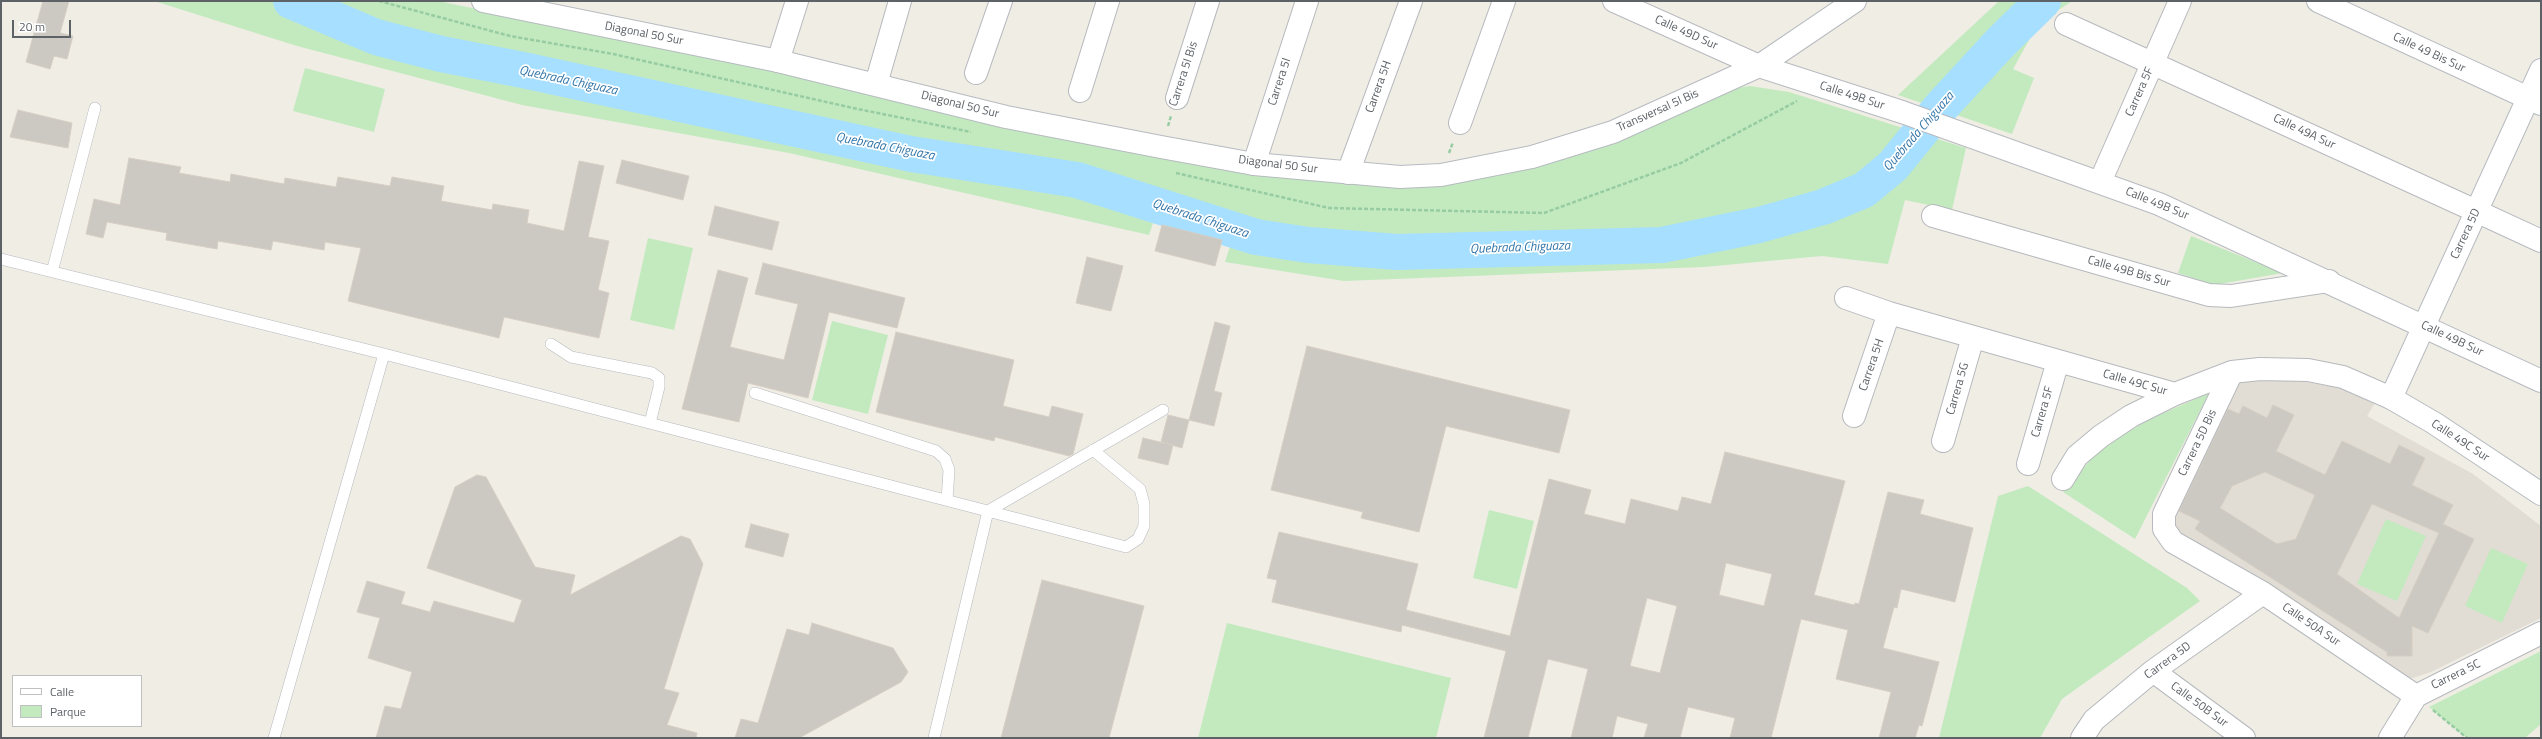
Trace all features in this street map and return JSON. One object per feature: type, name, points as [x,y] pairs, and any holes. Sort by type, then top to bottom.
[{"type":"street","name":"Diagonal 50 Sur","points":[[485,1],[778,61],[1006,117],[1254,164],[1400,177],[1441,175]]},
{"type":"street","points":[[778,61],[797,1]]},
{"type":"street","points":[[876,84],[900,1]]},
{"type":"street","points":[[976,72],[1000,1]]},
{"type":"street","points":[[1080,91],[1108,1]]},
{"type":"street","name":"Carrera 5I Bis","points":[[1177,98],[1208,1]]},
{"type":"street","name":"Carrera 5I","points":[[1254,164],[1306,1]]},
{"type":"street","name":"Carrera 5H","points":[[1348,173],[1411,1]]},
{"type":"street","points":[[1460,123],[1504,1]]},
{"type":"street","name":"Calle 49D Sur","points":[[1614,1],[1759,66]]},
{"type":"street","name":"Transversal 5I Bis","points":[[1441,175],[1532,157],[1571,147],[1613,132],[1759,66],[1855,1]]},
{"type":"street","name":"Carrera 5F","points":[[2100,182],[2180,1]]},
{"type":"street","name":"Calle 49 Bis Sur","points":[[2318,1],[2535,101]]},
{"type":"street","name":"Calle 49A Sur","points":[[2066,24],[2541,241]]},
{"type":"street","name":"Calle 49B Sur","points":[[1759,66],[1956,131],[2100,182],[2199,221],[2541,381]]},
{"type":"street","name":"Carrera 5D","points":[[2391,398],[2476,211],[2535,101],[2541,70]]},
{"type":"street","name":"Calle 49B Bis Sur","points":[[1932,216],[2209,296],[2231,296],[2328,281]]},
{"type":"street","name":"Calle 49C Sur","points":[[1846,298],[1889,313],[2175,394],[2232,372],[2260,369],[2308,370],[2343,377],[2391,398],[2434,423],[2541,494]]},
{"type":"street","name":"Carrera 5H","points":[[1854,416],[1889,313]]},
{"type":"street","name":"Carrera 5G","points":[[1942,441],[1973,337]]},
{"type":"street","name":"Carrera 5F","points":[[2028,464],[2058,361]]},
{"type":"street","name":"Carrera 5D Bis","points":[[2164,514],[2232,372]]},
{"type":"street","points":[[2063,480],[2078,456],[2101,436],[2131,416],[2175,394]]},
{"type":"street","name":"Calle 50A Sur","points":[[2164,514],[2164,529],[2173,542],[2263,593],[2416,696]]},
{"type":"street","name":"Carrera 5D","points":[[2082,738],[2094,720],[2153,671],[2263,593]]},
{"type":"street","name":"Carrera 5C","points":[[2416,696],[2541,633]]},
{"type":"street","name":"Calle 50B Sur","points":[[2153,671],[2244,738]]},
{"type":"street","points":[[2390,738],[2416,696]]},
{"type":"lane","points":[[52,272],[95,108]]},
{"type":"lane","points":[[1,259],[384,354],[1126,547],[1138,539],[1144,526],[1144,504],[1140,489],[1094,450]]},
{"type":"lane","points":[[551,344],[571,357],[652,373],[659,378],[659,388],[650,423]]},
{"type":"lane","points":[[274,738],[384,354]]},
{"type":"lane","points":[[755,393],[936,452],[945,459],[948,470],[948,500]]},
{"type":"lane","points":[[934,738],[988,511],[1163,410]]},
{"type":"path","name":"Carrera 5I Bis","points":[[1161,147],[1177,98]]},
{"type":"path","points":[[1441,175],[1460,123]]},
{"type":"path","points":[[2416,696],[2467,738]]},
{"type":"shaded area","points":[[2274,377],[2349,389],[2375,403],[2367,416],[2473,474],[2541,526],[2541,618],[2431,672],[2413,678],[2397,677],[2180,536],[2168,513],[2231,383]]},
{"type":"green space","points":[[154,1],[438,1],[695,54],[913,103],[1425,185],[1508,174],[1586,149],[1725,90],[1750,86],[1789,92],[1966,148],[1952,210],[1905,200],[1888,264],[1822,256],[1704,267],[1344,281],[1225,262],[1232,240],[1156,214],[1149,235],[789,153],[522,105],[297,46]]},
{"type":"green space","points":[[1999,1],[2072,1],[2038,24],[2013,69],[2034,78],[2012,134],[1898,95]]},
{"type":"green space","points":[[305,68],[385,89],[374,132],[293,111]]},
{"type":"green space","points":[[2191,236],[2283,273],[2214,285],[2178,273]]},
{"type":"green space","points":[[648,238],[693,248],[674,330],[630,320]]},
{"type":"green space","points":[[832,321],[888,335],[868,414],[812,400]]},
{"type":"green space","points":[[2209,393],[2135,539],[2063,492],[2092,458],[2119,437],[2150,419]]},
{"type":"green space","points":[[2028,486],[2187,588],[2200,601],[2062,699],[2040,738],[1939,738],[1998,496]]},
{"type":"green space","points":[[1489,510],[1534,521],[1517,589],[1473,578]]},
{"type":"green space","points":[[2386,519],[2426,536],[2397,601],[2357,584]]},
{"type":"green space","points":[[2491,548],[2528,564],[2502,623],[2465,606]]},
{"type":"green space","points":[[1227,623],[1451,678],[1436,738],[1198,738]]},
{"type":"green space","points":[[2541,651],[2541,724],[2525,738],[2467,738],[2429,707]]},
{"type":"building","points":[[43,1],[69,1],[60,33],[73,36],[67,59],[54,56],[50,69],[26,62]]},
{"type":"building","points":[[18,110],[72,123],[68,148],[10,137]]},
{"type":"building","points":[[129,158],[181,167],[179,173],[230,182],[231,174],[284,184],[285,178],[336,187],[338,177],[390,186],[392,177],[444,186],[441,201],[492,210],[493,204],[529,210],[527,223],[564,231],[579,161],[604,166],[588,237],[609,241],[598,290],[609,293],[599,338],[504,317],[499,338],[348,301],[361,248],[325,242],[324,250],[273,241],[271,250],[218,241],[217,249],[166,240],[167,233],[107,222],[103,238],[86,234],[94,199],[120,205]]},
{"type":"building","points":[[622,160],[689,176],[683,200],[616,183]]},
{"type":"building","points":[[715,206],[779,222],[772,250],[708,235]]},
{"type":"building","points":[[1162,225],[1222,240],[1215,266],[1155,251]]},
{"type":"building","points":[[1087,257],[1123,266],[1111,311],[1076,303]]},
{"type":"building","points":[[763,263],[905,298],[897,328],[829,312],[808,398],[748,383],[739,422],[682,409],[718,270],[748,278],[730,347],[784,360],[798,304],[755,294]]},
{"type":"building","points":[[1215,322],[1230,326],[1214,391],[1222,393],[1214,426],[1189,420]]},
{"type":"building","points":[[896,332],[1014,360],[1003,406],[1049,417],[1052,406],[1083,414],[1073,454],[1069,456],[995,437],[994,441],[876,412]]},
{"type":"building","points":[[1307,346],[1570,410],[1559,453],[1446,426],[1419,532],[1361,518],[1363,512],[1271,490]]},
{"type":"building","points":[[2273,405],[2294,415],[2276,451],[2325,475],[2342,441],[2390,464],[2399,445],[2425,458],[2412,485],[2453,505],[2443,524],[2474,539],[2428,633],[2412,626],[2412,656],[2387,656],[2387,652],[2195,529],[2200,521],[2179,511],[2228,409],[2239,414],[2243,406],[2267,418]],"holes":[[[2265,472],[2315,495],[2296,539],[2277,544],[2220,508],[2232,486]],[[2372,504],[2439,533],[2399,618],[2337,574]]]},
{"type":"building","points":[[1168,415],[1189,420],[1182,448],[1161,442]]},
{"type":"building","points":[[1143,438],[1173,445],[1168,465],[1138,458]]},
{"type":"building","points":[[1725,452],[1845,481],[1814,595],[1854,605],[1855,603],[1859,604],[1888,492],[1924,500],[1920,514],[1973,528],[1955,602],[1901,589],[1897,608],[1894,607],[1883,648],[1939,662],[1922,726],[1919,725],[1915,738],[1879,738],[1891,692],[1836,679],[1848,630],[1801,619],[1771,738],[1730,738],[1735,718],[1688,707],[1680,738],[1644,738],[1648,724],[1617,716],[1612,738],[1571,738],[1588,669],[1548,659],[1528,738],[1484,738],[1506,651],[1402,625],[1401,632],[1272,602],[1277,580],[1267,578],[1279,532],[1418,564],[1406,610],[1510,636],[1549,479],[1591,490],[1584,514],[1625,524],[1631,499],[1678,511],[1682,497],[1711,504]],"holes":[[[1726,563],[1772,574],[1764,606],[1719,595]],[[1647,598],[1677,606],[1660,673],[1630,666]]]},
{"type":"building","points":[[477,475],[486,477],[535,567],[575,575],[570,595],[681,536],[690,539],[703,564],[664,689],[679,693],[667,725],[697,733],[696,738],[376,738],[385,706],[401,709],[412,672],[368,658],[380,618],[357,612],[367,581],[405,592],[401,604],[430,612],[434,601],[514,623],[522,600],[427,568],[455,487]]},
{"type":"building","points":[[751,524],[789,534],[783,557],[745,547]]},
{"type":"building","points":[[1042,580],[1144,606],[1109,738],[1001,738]]},
{"type":"building","points":[[812,623],[893,648],[908,672],[901,682],[799,738],[735,738],[741,719],[758,723],[787,629],[809,635]]},
{"type":"waterway","name":"Quebrada Chiguaza","points":[[291,1],[376,37],[441,54],[523,70],[911,154],[1077,180],[1256,237],[1308,245],[1397,252],[1662,245],[1759,225],[1823,207],[1864,190],[1893,166],[1940,108],[2001,42],[2043,1]]}]
